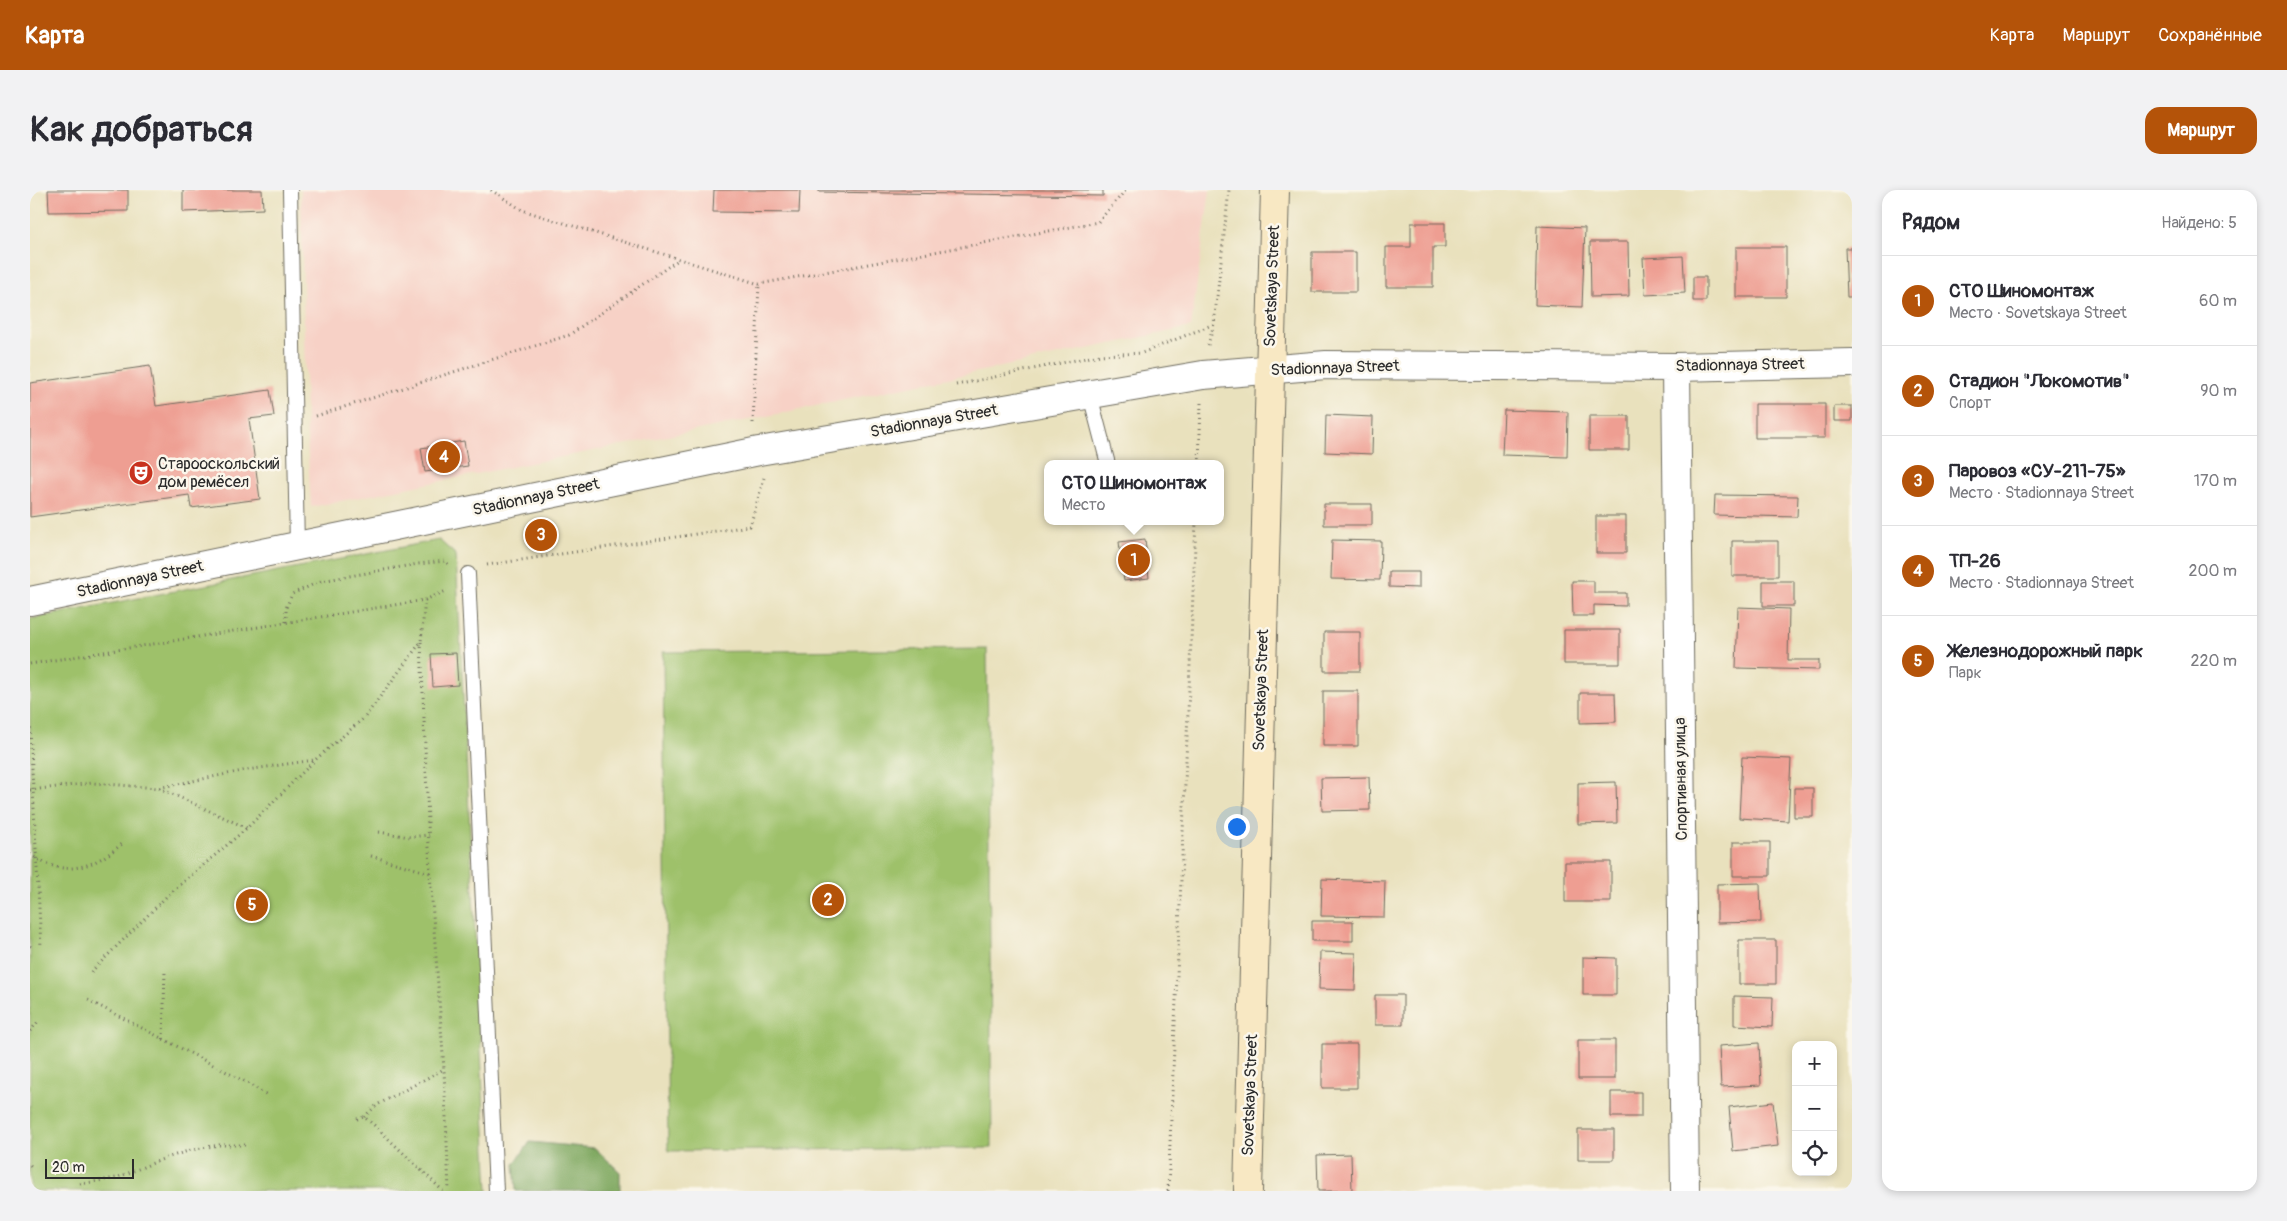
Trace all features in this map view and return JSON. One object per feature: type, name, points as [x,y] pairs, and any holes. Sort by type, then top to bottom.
[{"type":"street","name":"Sovetskaya Street","points":[[1248,1191],[1275,190]]},
{"type":"street","name":"Stadionnaya Street","points":[[30,601],[759,451],[1203,375],[1326,365],[1676,367],[1852,363]]},
{"type":"street","name":"Спортивная улица","points":[[1676,367],[1686,1191]]},
{"type":"lane","points":[[290,190],[297,547]]},
{"type":"lane","points":[[1090,395],[1107,460]]},
{"type":"lane","points":[[468,574],[496,1191]]},
{"type":"path","points":[[491,190],[522,210],[758,284],[1098,222],[1126,190]]},
{"type":"path","points":[[1198,460],[1203,375],[1206,352],[1214,324],[1229,190]]},
{"type":"path","points":[[295,424],[569,335],[678,260]]},
{"type":"path","points":[[30,664],[425,600],[449,590],[468,574],[486,565],[750,526],[765,480],[753,419],[758,284]]},
{"type":"path","points":[[1168,1191],[1196,525]]},
{"type":"path","points":[[286,622],[286,608],[292,594],[321,582],[444,561],[450,567],[468,574]]},
{"type":"path","points":[[425,600],[421,642],[430,873],[444,1069],[449,1191]]},
{"type":"path","points":[[91,972],[167,896],[247,828],[315,760],[365,716],[421,642]]},
{"type":"path","points":[[30,728],[42,947]]},
{"type":"path","points":[[32,789],[93,783],[158,788],[247,770],[315,760]]},
{"type":"path","points":[[158,788],[247,828]]},
{"type":"path","points":[[379,832],[410,837],[429,835]]},
{"type":"path","points":[[30,854],[57,869],[84,868],[122,844]]},
{"type":"path","points":[[371,856],[430,873]]},
{"type":"path","points":[[30,946],[34,949]]},
{"type":"path","points":[[163,1039],[165,971]]},
{"type":"path","points":[[88,1000],[269,1096]]},
{"type":"path","points":[[30,1032],[38,1022]]},
{"type":"path","points":[[357,1119],[364,1117],[377,1105],[444,1069]]},
{"type":"path","points":[[364,1117],[443,1191]]},
{"type":"path","points":[[80,1184],[116,1178],[191,1150],[219,1145],[248,1145]]},
{"type":"shaded area","points":[[301,190],[1210,190],[1191,327],[753,419],[311,507],[306,420]]},
{"type":"green space","points":[[439,540],[456,555],[488,1191],[30,1191],[30,619]]},
{"type":"green space","points":[[987,649],[992,1148],[668,1151],[663,652]]},
{"type":"green space","points":[[530,1142],[595,1148],[620,1172],[620,1191],[516,1191],[514,1164]]},
{"type":"building","points":[[48,190],[128,190],[128,211],[49,212]]},
{"type":"building","points":[[183,190],[262,190],[263,209],[183,212]]},
{"type":"building","points":[[714,190],[800,190],[799,213],[713,212]]},
{"type":"building","points":[[819,190],[1103,190],[1103,196],[819,192]]},
{"type":"building","points":[[1411,223],[1445,223],[1445,247],[1433,247],[1433,287],[1386,287],[1386,247],[1411,247]]},
{"type":"building","points":[[1537,226],[1585,228],[1582,307],[1535,305]]},
{"type":"building","points":[[1590,242],[1628,242],[1629,296],[1591,297]]},
{"type":"building","points":[[1736,247],[1786,247],[1786,297],[1736,297]]},
{"type":"building","points":[[1845,248],[1852,248],[1852,297],[1847,297]]},
{"type":"building","points":[[1312,252],[1356,252],[1356,292],[1312,292]]},
{"type":"building","points":[[1683,256],[1685,293],[1645,295],[1643,258]]},
{"type":"building","points":[[1693,277],[1706,277],[1706,301],[1693,301]]},
{"type":"building","points":[[150,366],[156,406],[270,390],[274,416],[249,419],[260,499],[191,508],[189,495],[30,517],[30,383]]},
{"type":"building","points":[[1755,404],[1825,404],[1825,438],[1755,438]]},
{"type":"building","points":[[1834,406],[1852,406],[1852,421],[1834,421]]},
{"type":"building","points":[[1504,410],[1568,412],[1567,457],[1502,455]]},
{"type":"building","points":[[1326,415],[1373,417],[1372,454],[1325,452]]},
{"type":"building","points":[[1589,416],[1629,416],[1629,450],[1589,450]]},
{"type":"building","points":[[464,441],[468,466],[425,472],[421,448]]},
{"type":"building","points":[[1715,495],[1798,496],[1797,517],[1714,515]]},
{"type":"building","points":[[1324,504],[1372,504],[1372,525],[1324,525]]},
{"type":"building","points":[[1596,516],[1626,516],[1626,553],[1596,553]]},
{"type":"building","points":[[1145,539],[1149,578],[1124,581],[1119,542]]},
{"type":"building","points":[[1332,540],[1381,541],[1380,580],[1331,579]]},
{"type":"building","points":[[1732,541],[1778,541],[1778,576],[1732,576]]},
{"type":"building","points":[[1389,572],[1419,572],[1419,588],[1389,587]]},
{"type":"building","points":[[1572,581],[1594,581],[1594,593],[1626,593],[1626,606],[1594,605],[1594,616],[1573,616]]},
{"type":"building","points":[[1763,581],[1794,581],[1794,606],[1763,606]]},
{"type":"building","points":[[1738,607],[1789,609],[1788,660],[1819,660],[1819,670],[1736,668]]},
{"type":"building","points":[[1564,630],[1620,630],[1620,664],[1564,664]]},
{"type":"building","points":[[1324,632],[1360,632],[1360,671],[1324,671]]},
{"type":"building","points":[[456,653],[458,685],[433,687],[431,654]]},
{"type":"building","points":[[1323,691],[1358,691],[1358,746],[1323,746]]},
{"type":"building","points":[[1580,693],[1615,693],[1616,722],[1580,723]]},
{"type":"building","points":[[1742,757],[1791,759],[1788,821],[1739,818]]},
{"type":"building","points":[[1369,777],[1370,810],[1322,811],[1321,778]]},
{"type":"building","points":[[1616,782],[1617,823],[1578,824],[1578,783]]},
{"type":"building","points":[[1794,788],[1813,788],[1813,817],[1794,817]]},
{"type":"building","points":[[1733,842],[1770,842],[1770,876],[1733,876]]},
{"type":"building","points":[[1565,862],[1611,862],[1611,902],[1565,902]]},
{"type":"building","points":[[1322,879],[1385,881],[1384,917],[1321,916]]},
{"type":"building","points":[[1760,883],[1761,922],[1717,923],[1717,884]]},
{"type":"building","points":[[1312,921],[1353,921],[1353,941],[1312,941]]},
{"type":"building","points":[[1739,940],[1776,940],[1776,984],[1739,984]]},
{"type":"building","points":[[1320,952],[1356,953],[1355,990],[1319,989]]},
{"type":"building","points":[[1583,957],[1616,958],[1616,995],[1583,995]]},
{"type":"building","points":[[1375,995],[1403,995],[1403,1025],[1375,1025]]},
{"type":"building","points":[[1734,996],[1773,997],[1772,1027],[1734,1025]]},
{"type":"building","points":[[1578,1040],[1615,1040],[1615,1079],[1578,1079]]},
{"type":"building","points":[[1759,1043],[1761,1085],[1721,1087],[1719,1046]]},
{"type":"building","points":[[1322,1044],[1357,1044],[1357,1088],[1322,1088]]},
{"type":"building","points":[[1611,1092],[1641,1092],[1641,1117],[1611,1117]]},
{"type":"building","points":[[1773,1102],[1778,1146],[1733,1151],[1729,1107]]},
{"type":"building","points":[[1578,1130],[1614,1130],[1614,1160],[1578,1160]]},
{"type":"building","points":[[1351,1154],[1352,1191],[1318,1191],[1317,1155]]},
{"type":"place","name":"ТП-26","points":[[444,457]]},
{"type":"place","name":"Старооскольский дом ремёсел","points":[[141,473]]},
{"type":"place","name":"Паровоз «СУ-211-75»","points":[[541,535]]},
{"type":"place","name":"СТО Шиномонтаж","points":[[1134,560]]},
{"type":"place","name":"Стадион \"Локомотив\"","points":[[828,900]]},
{"type":"place","name":"Железнодорожный парк","points":[[252,905]]}]
